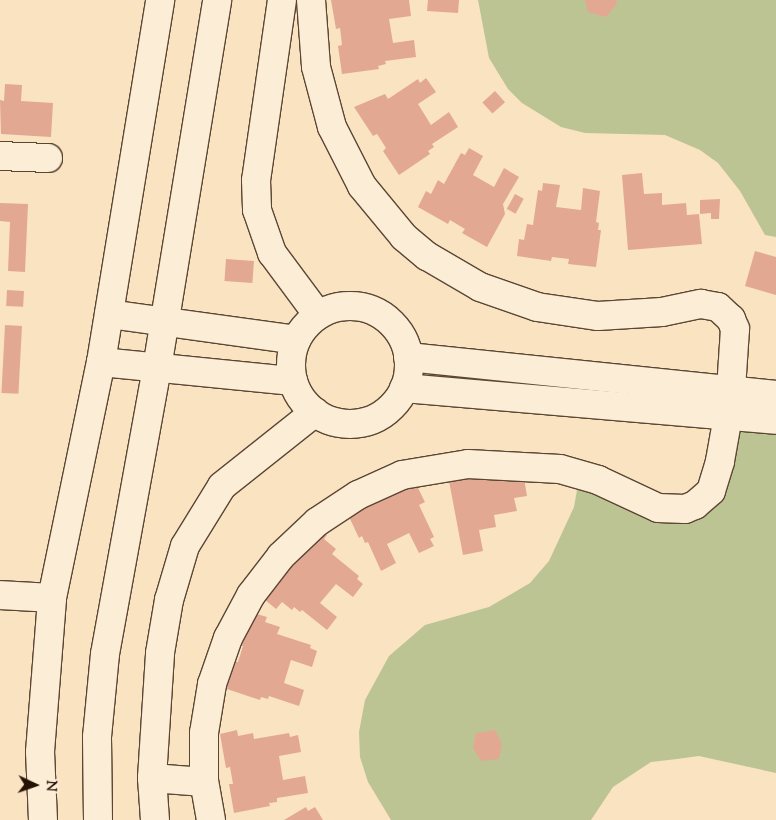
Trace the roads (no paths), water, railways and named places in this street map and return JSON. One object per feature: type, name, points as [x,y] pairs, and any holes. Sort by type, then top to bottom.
[{"type":"street","points":[[43,820],[40,752],[52,598],[101,362],[160,0]]},
{"type":"street","points":[[98,820],[97,737],[105,654],[157,368],[217,0]]},
{"type":"street","points":[[282,0],[256,180],[257,210],[272,253],[318,315]]},
{"type":"street","points":[[211,820],[204,782],[204,733],[212,684],[228,638],[251,594],[281,556],[317,522],[358,495],[402,475],[468,464],[560,469],[598,480],[658,508],[685,509],[699,502],[711,491],[720,461],[729,403],[735,329],[731,319],[718,307],[701,304],[662,312],[622,316],[575,314],[537,307],[473,283],[427,256],[404,237],[362,186],[332,127],[316,67],[311,0]]},
{"type":"street","points":[[0,156],[48,158]]},
{"type":"street","points":[[350,306],[382,315],[404,341],[408,357],[404,388],[395,403],[382,415],[365,422],[339,422],[315,412],[302,398],[293,381],[291,367],[296,340],[318,315],[350,306]]},
{"type":"street","points":[[109,314],[296,340]]},
{"type":"street","points":[[408,357],[729,403],[776,420]]},
{"type":"street","points":[[101,362],[293,381]]},
{"type":"street","points":[[404,388],[729,403],[776,395]]},
{"type":"street","points":[[155,820],[152,778],[160,654],[169,600],[185,546],[222,486],[315,412]]},
{"type":"street","points":[[0,595],[52,598]]},
{"type":"street","points":[[152,778],[204,782]]}]
